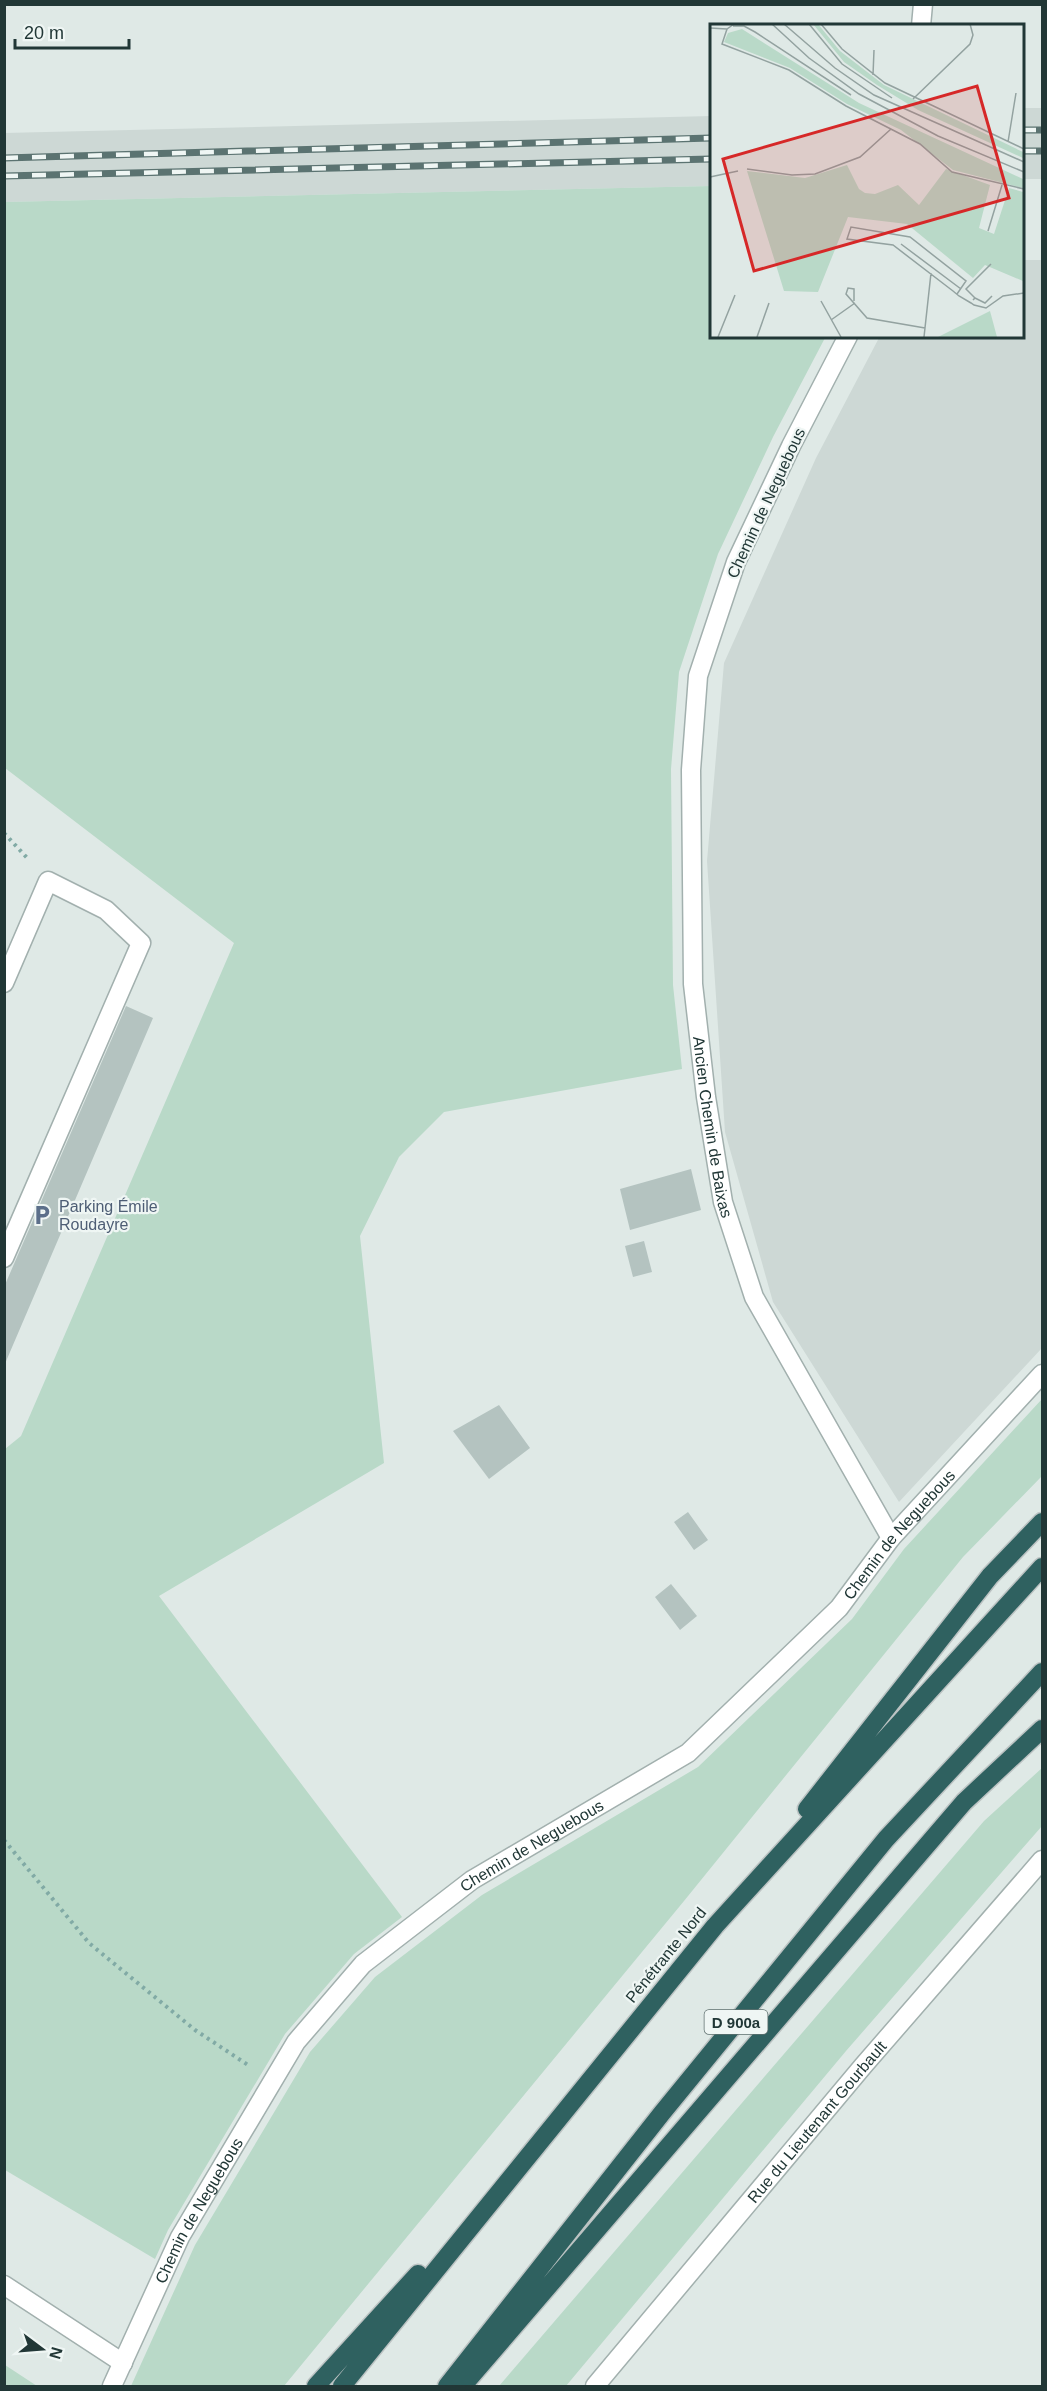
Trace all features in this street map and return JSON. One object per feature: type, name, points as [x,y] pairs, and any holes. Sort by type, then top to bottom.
[{"type":"highway","points":[[715,1926],[990,1576],[1042,1522]]},
{"type":"highway","name":"Pénétrante Nord","points":[[342,2386],[715,1926],[1042,1567]]},
{"type":"highway","name":"D 900a","points":[[447,2386],[662,2113],[886,1839],[1042,1672]]},
{"type":"highway","points":[[462,2386],[964,1802],[1042,1729]]},
{"type":"highway","points":[[316,2386],[545,2135]]},
{"type":"street","points":[[921,24],[923,4]]},
{"type":"street","name":"Chemin de Neguebous","points":[[698,676],[736,562],[791,446],[847,338]]},
{"type":"street","name":"Ancien Chemin de Baixas","points":[[698,676],[691,770],[693,984],[706,1097],[723,1202],[754,1297],[891,1538]]},
{"type":"street","points":[[4,983],[48,881],[105,910],[141,943],[4,1258]]},
{"type":"street","name":"Chemin de Neguebous","points":[[112,2386],[180,2237],[296,2042],[363,1964],[472,1880],[688,1753],[839,1608],[891,1538],[1042,1374]]},
{"type":"street","name":"Rue du Lieutenant Gourbault","points":[[595,2386],[863,2066],[1042,1860]]},
{"type":"street","points":[[4,2285],[123,2363]]},
{"type":"path","points":[[4,833],[48,881]]},
{"type":"path","points":[[4,1840],[89,1943],[195,2030],[275,2080]]},
{"type":"shaded area","points":[[1023,108],[1042,108],[1042,179],[1023,179]]},
{"type":"shaded area","points":[[710,116],[710,186],[5,202],[4,133]]},
{"type":"shaded area","points":[[1023,260],[1042,260],[1042,1348],[899,1502],[773,1302],[725,1132],[707,861],[724,663],[816,458],[879,338],[1023,338]]},
{"type":"green space","points":[[710,186],[710,338],[825,338],[773,437],[718,554],[679,672],[671,769],[673,985],[682,1069],[444,1112],[399,1157],[360,1236],[384,1463],[159,1596],[402,1917],[354,1954],[285,2034],[168,2230],[155,2259],[5,2170],[5,1449],[21,1436],[234,943],[5,768],[5,202]]},
{"type":"green space","points":[[1042,1399],[1042,1476],[963,1557],[684,1901],[284,2386],[131,2386],[195,2245],[310,2052],[375,1977],[482,1895],[698,1767],[852,1619],[904,1549]]},
{"type":"green space","points":[[1042,1768],[1042,1826],[846,2051],[566,2386],[499,2386],[984,1821]]},
{"type":"green space","points":[[5,2365],[37,2386],[5,2386]]},
{"type":"building","points":[[126,1006],[153,1018],[4,1366],[4,1287]]},
{"type":"building","points":[[691,1169],[701,1210],[630,1230],[620,1189]]},
{"type":"building","points":[[644,1241],[652,1272],[633,1277],[625,1246]]},
{"type":"building","points":[[499,1405],[530,1448],[489,1479],[453,1431]]},
{"type":"building","points":[[688,1512],[708,1540],[694,1550],[674,1522]]},
{"type":"building","points":[[671,1584],[697,1616],[680,1630],[655,1597]]},
{"type":"railway","points":[[1023,130],[1042,130]]},
{"type":"railway","points":[[4,158],[710,138]]},
{"type":"railway","points":[[1023,151],[1042,151]]},
{"type":"railway","points":[[4,176],[710,159]]},
{"type":"place","name":"Parking Émile Roudayre","points":[[42,1215]]}]
